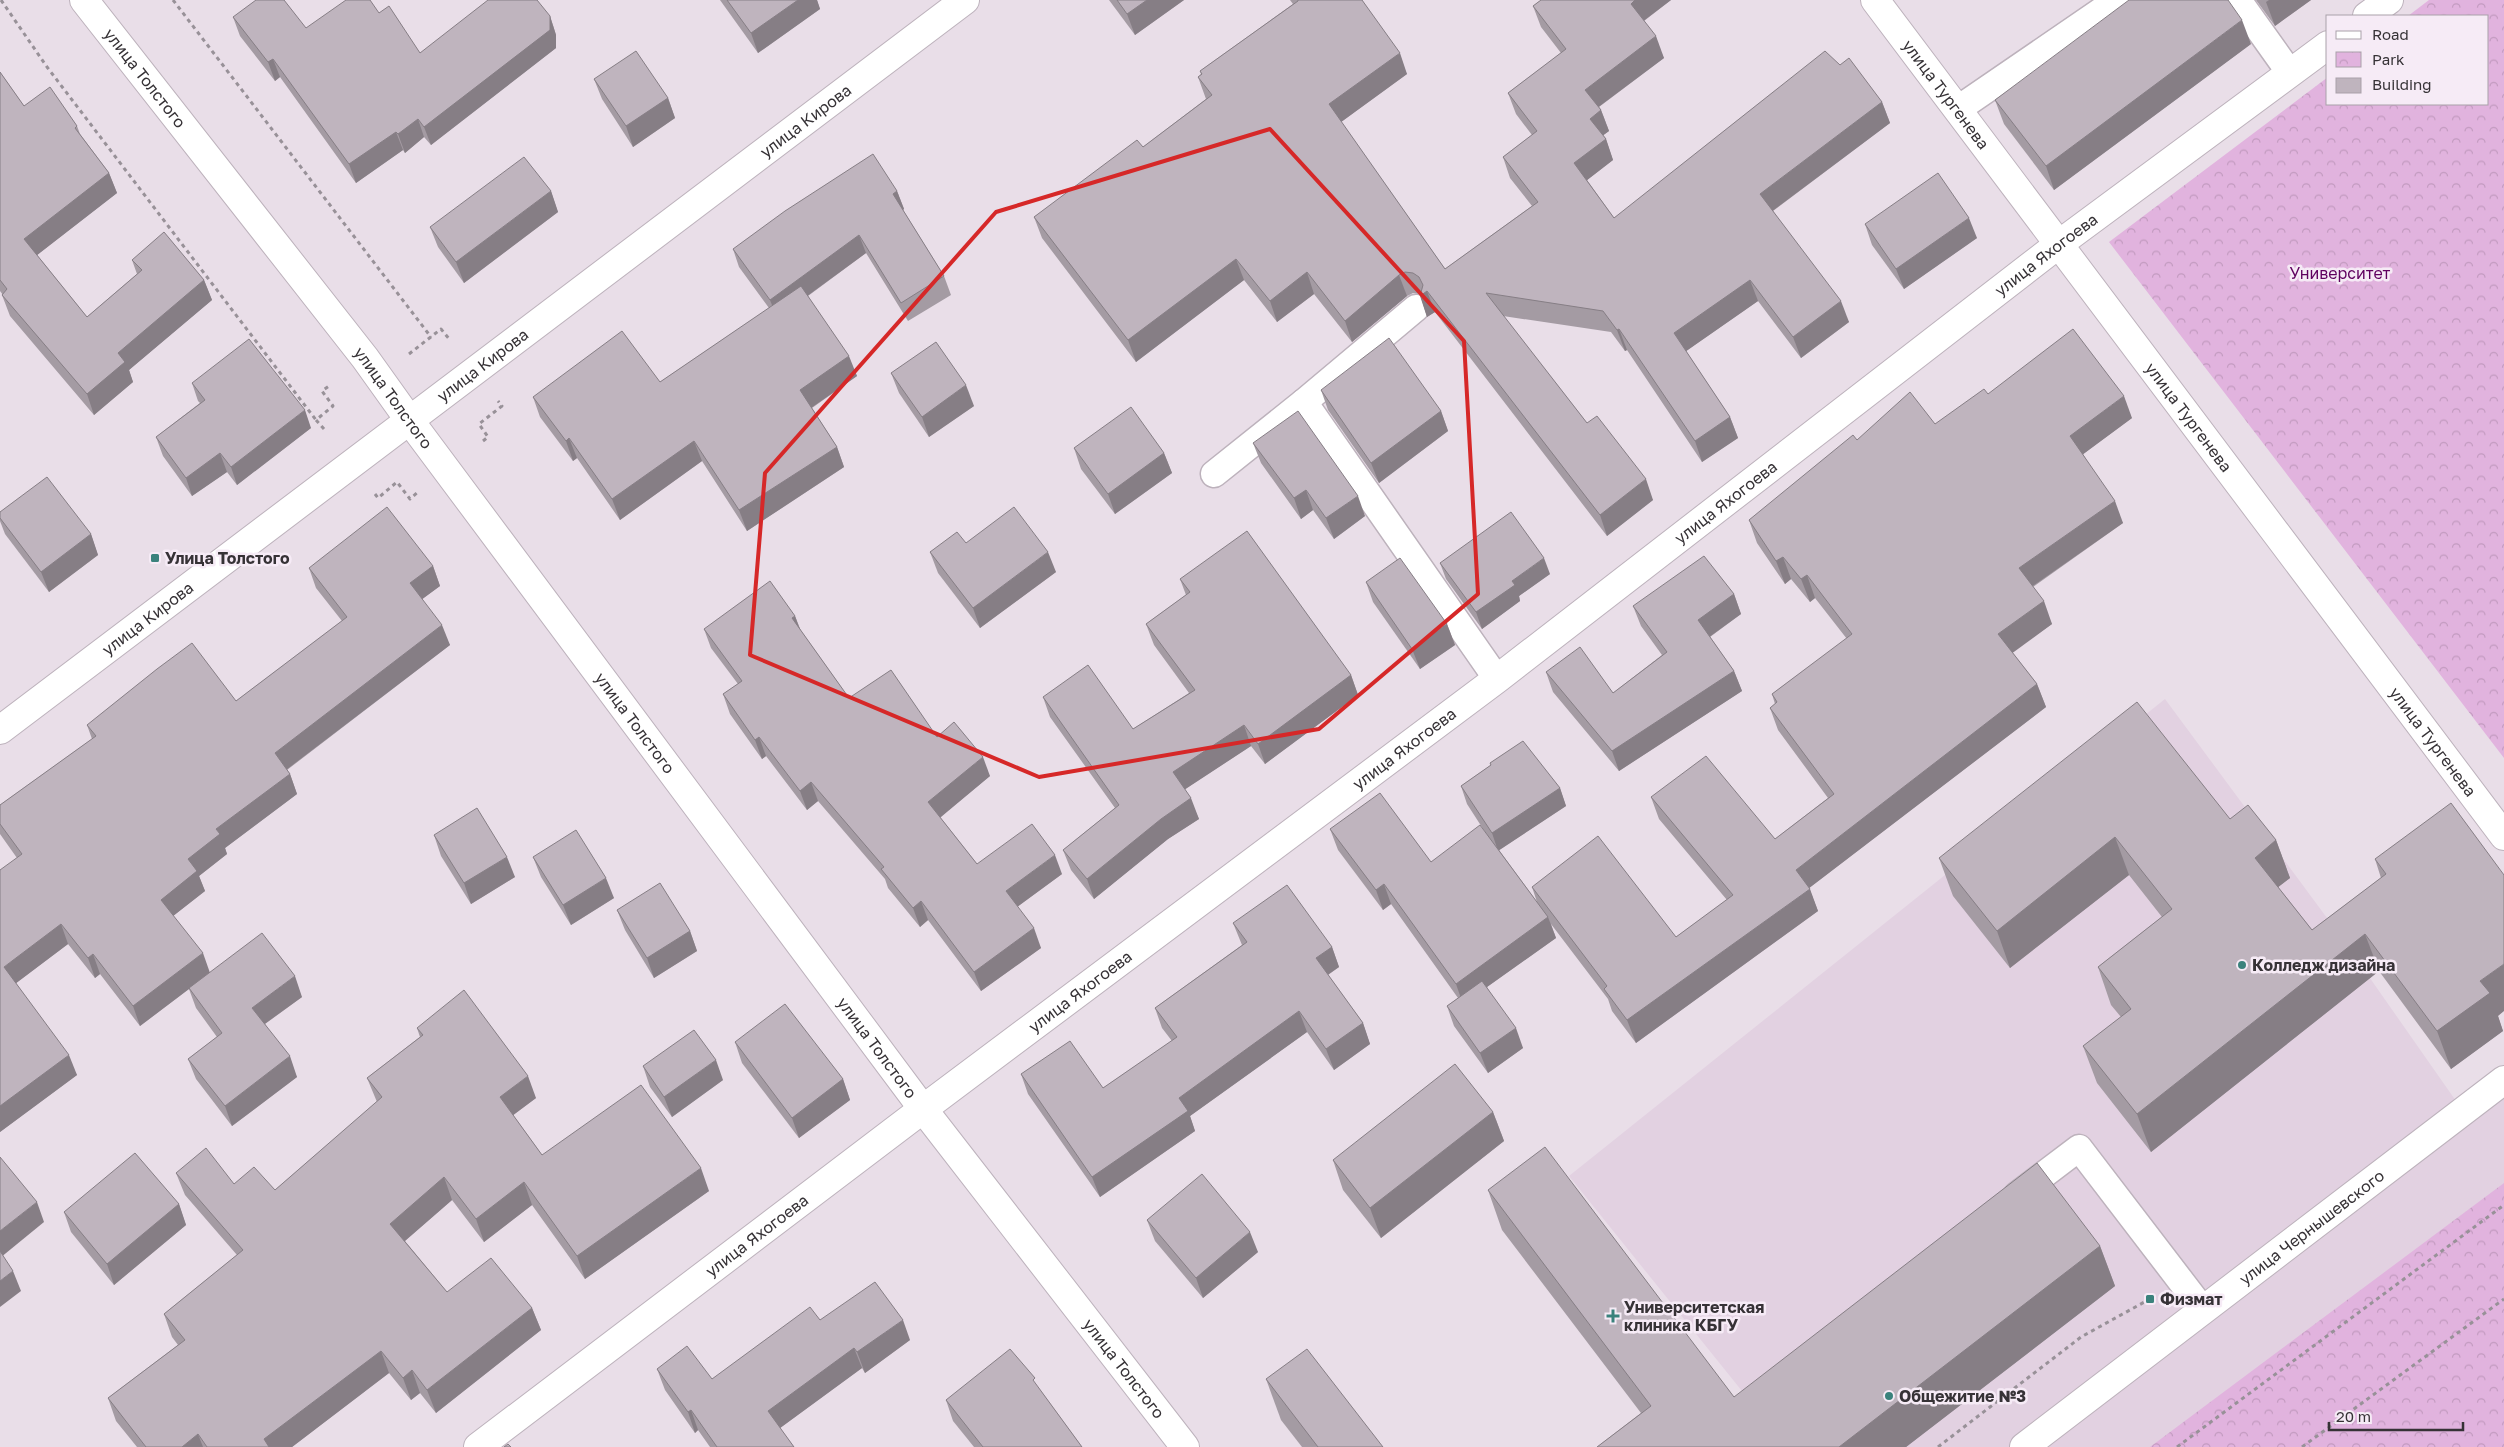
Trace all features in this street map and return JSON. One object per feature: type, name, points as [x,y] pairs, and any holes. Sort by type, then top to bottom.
[{"type":"street","name":"улица Толстого","points":[[84,0],[365,358],[923,1109],[1185,1447]]},
{"type":"street","name":"улица Кирова","points":[[0,730],[965,0]]},
{"type":"street","name":"улица Тургенева","points":[[1876,0],[2504,836]]},
{"type":"street","points":[[2368,15],[2389,0]]},
{"type":"street","name":"улица Яхогоева","points":[[478,1447],[923,1109],[1497,679],[2059,244],[2326,47]]},
{"type":"street","name":"улица Чернышевского","points":[[2024,1447],[2504,1080]]},
{"type":"lane","points":[[1958,109],[2117,0]]},
{"type":"lane","points":[[2238,0],[2290,74]]},
{"type":"lane","points":[[1214,474],[1304,402],[1416,308]]},
{"type":"lane","points":[[1304,402],[1497,679]]},
{"type":"lane","points":[[2000,1207],[2079,1148],[2203,1310]]},
{"type":"path","points":[[2,0],[47,67],[324,429]]},
{"type":"path","points":[[173,0],[431,337]]},
{"type":"path","points":[[404,348],[409,355],[441,329],[450,340]]},
{"type":"path","points":[[316,420],[334,406],[322,391],[329,386]]},
{"type":"path","points":[[483,441],[488,437],[479,424],[502,406],[497,400]]},
{"type":"path","points":[[373,491],[378,498],[397,482],[410,499],[418,492]]},
{"type":"path","points":[[2177,1447],[2504,1205]]},
{"type":"path","points":[[1938,1447],[2081,1336],[2150,1299]]},
{"type":"path","points":[[2302,1447],[2504,1299]]},
{"type":"highlighted area","points":[[1270,129],[1464,341],[1478,594],[1319,729],[1039,777],[750,655],[765,473],[996,212]]},
{"type":"shaded area","points":[[2165,699],[2344,941],[2463,1111],[2504,1080],[2504,1447],[1787,1447],[1569,1176]]},
{"type":"green space","name":"Университет","points":[[2429,0],[2504,0],[2504,758],[2109,242],[2326,79],[2326,105],[2489,105],[2489,15],[2409,15]]},
{"type":"green space","points":[[2504,1183],[2504,1447],[2150,1447]]},
{"type":"building","points":[[256,0],[284,0],[306,28],[346,0],[370,0],[379,13],[389,6],[420,53],[488,0],[537,0],[550,16],[550,30],[424,127],[418,119],[398,134],[396,132],[349,164],[273,59],[268,62],[233,17]]},
{"type":"building","points":[[727,0],[798,0],[751,33]]},
{"type":"building","points":[[1117,0],[1147,0],[1127,14]]},
{"type":"building","points":[[1298,0],[1362,0],[1400,53],[1329,104],[1445,269],[1538,202],[1503,157],[1537,131],[1508,93],[1566,49],[1533,6],[1541,0],[1635,0],[1631,4],[1656,36],[1585,90],[1601,110],[1590,119],[1606,139],[1574,163],[1614,218],[1825,51],[1840,65],[1849,58],[1882,102],[1760,194],[1841,301],[1793,337],[1750,280],[1674,333],[1730,417],[1695,441],[1619,329],[1617,330],[1603,311],[1486,293],[1587,423],[1597,416],[1646,479],[1600,515],[1427,291],[1420,296],[1423,285],[1419,277],[1413,273],[1405,272],[1399,275],[1345,321],[1307,272],[1270,301],[1236,259],[1128,340],[1034,217],[1137,140],[1143,147],[1212,95],[1198,77],[1202,74],[1200,71]]},
{"type":"building","points":[[2129,0],[2228,0],[2242,20],[2046,166],[1995,100]]},
{"type":"building","points":[[636,51],[668,98],[626,126],[594,79]]},
{"type":"building","points":[[0,72],[24,106],[50,87],[77,126],[75,128],[109,173],[24,239],[87,317],[142,270],[132,260],[164,232],[204,280],[118,353],[125,362],[87,394],[2,295],[7,289],[0,280]]},
{"type":"building","points":[[873,154],[897,191],[893,194],[944,276],[901,303],[859,235],[770,300],[733,249],[785,211]]},
{"type":"building","points":[[524,157],[551,191],[456,262],[430,227]]},
{"type":"building","points":[[1938,173],[1969,218],[1896,269],[1865,224]]},
{"type":"building","points":[[801,286],[849,356],[800,390],[837,447],[739,510],[694,441],[612,499],[569,438],[566,441],[533,397],[622,331],[660,382]]},
{"type":"building","points":[[2073,329],[2124,396],[2070,436],[2115,501],[2019,568],[2044,601],[1998,634],[2037,684],[1796,870],[1810,889],[1627,1020],[1604,989],[1607,986],[1532,887],[1598,836],[1676,937],[1733,895],[1651,797],[1706,756],[1775,839],[1834,794],[1770,708],[1777,702],[1772,694],[1852,634],[1807,575],[1801,579],[1783,557],[1776,561],[1749,520],[1853,435],[1857,440],[1910,392],[1935,424],[1984,389],[1988,394]]},
{"type":"building","points":[[1389,338],[1441,411],[1371,463],[1321,390]]},
{"type":"building","points":[[249,339],[305,410],[231,467],[220,453],[186,478],[156,437],[205,400],[192,383]]},
{"type":"building","points":[[936,342],[966,385],[922,417],[891,373]]},
{"type":"building","points":[[1131,407],[1164,453],[1108,494],[1074,448]]},
{"type":"building","points":[[1298,411],[1358,496],[1326,518],[1306,490],[1294,498],[1253,443]]},
{"type":"building","points":[[47,477],[91,534],[41,572],[0,518],[0,512]]},
{"type":"building","points":[[387,507],[433,566],[410,583],[442,625],[275,753],[290,774],[216,829],[220,834],[188,859],[197,871],[161,900],[203,953],[133,1006],[93,954],[88,958],[61,924],[4,967],[69,1055],[0,1106],[0,870],[22,854],[0,824],[0,805],[96,736],[87,725],[192,643],[236,701],[347,617],[309,568]]},
{"type":"building","points":[[1014,507],[1048,552],[973,608],[930,552],[957,532],[966,543]]},
{"type":"building","points":[[1511,512],[1544,558],[1512,581],[1515,585],[1476,612],[1440,563]]},
{"type":"building","points":[[1247,531],[1351,675],[1258,744],[1244,725],[1173,772],[1191,798],[1161,819],[1087,879],[1063,850],[1119,805],[1043,697],[1088,665],[1133,729],[1195,690],[1146,624],[1190,592],[1180,579]]},
{"type":"building","points":[[1704,556],[1734,594],[1698,620],[1734,671],[1612,751],[1546,672],[1580,647],[1613,693],[1667,652],[1633,606]]},
{"type":"building","points":[[1400,558],[1447,624],[1412,649],[1366,582]]},
{"type":"building","points":[[770,581],[795,616],[792,618],[849,698],[891,670],[937,737],[954,722],[983,757],[928,802],[977,864],[1032,824],[1055,855],[1006,891],[1034,928],[974,972],[921,901],[913,908],[881,869],[884,867],[811,782],[800,791],[759,737],[755,740],[723,694],[742,681],[704,629]]},
{"type":"building","points":[[2137,702],[2230,819],[2248,805],[2276,840],[2255,858],[2312,930],[2386,874],[2375,859],[2451,803],[2504,875],[2504,964],[2480,981],[2490,993],[2437,1031],[2365,934],[2137,1114],[2083,1046],[2131,1009],[2098,967],[2172,909],[2115,837],[1997,931],[1939,858]]},
{"type":"building","points":[[1523,741],[1560,788],[1492,833],[1461,786],[1491,765],[1490,763]]},
{"type":"building","points":[[1380,793],[1431,862],[1480,825],[1548,917],[1456,984],[1384,884],[1376,890],[1330,829]]},
{"type":"building","points":[[477,808],[507,857],[464,883],[434,835]]},
{"type":"building","points":[[576,830],[606,878],[563,905],[533,857]]},
{"type":"building","points":[[660,883],[690,931],[647,958],[617,910]]},
{"type":"building","points":[[1287,885],[1332,947],[1316,958],[1363,1023],[1326,1049],[1299,1011],[1179,1098],[1188,1111],[1092,1177],[1021,1074],[1070,1041],[1103,1088],[1177,1037],[1155,1008],[1247,942],[1233,923]]},
{"type":"building","points":[[262,933],[295,976],[252,1008],[290,1056],[225,1106],[188,1059],[222,1033],[189,988]]},
{"type":"building","points":[[1482,981],[1516,1028],[1480,1053],[1447,1006]]},
{"type":"building","points":[[464,990],[528,1076],[500,1097],[542,1155],[641,1085],[701,1168],[577,1256],[524,1182],[476,1219],[444,1177],[390,1224],[447,1292],[491,1258],[532,1308],[427,1390],[412,1370],[403,1378],[381,1351],[264,1439],[269,1447],[207,1447],[198,1434],[182,1447],[146,1447],[108,1398],[185,1340],[164,1314],[243,1250],[176,1173],[206,1148],[234,1184],[254,1167],[275,1190],[382,1097],[367,1078],[423,1035],[417,1028]]},
{"type":"building","points":[[785,1004],[843,1079],[792,1118],[735,1042]]},
{"type":"building","points":[[694,1030],[716,1060],[664,1097],[643,1066]]},
{"type":"building","points":[[1455,1064],[1493,1112],[1370,1208],[1333,1160]]},
{"type":"building","points":[[1545,1147],[1734,1397],[2037,1163],[2100,1246],[1839,1447],[1597,1447],[1651,1406],[1488,1190]]},
{"type":"building","points":[[135,1153],[179,1204],[107,1264],[64,1212]]},
{"type":"building","points":[[0,1157],[37,1202],[0,1231]]},
{"type":"building","points":[[1202,1174],[1250,1232],[1196,1278],[1147,1220]]},
{"type":"building","points":[[0,1251],[13,1271],[0,1281]]},
{"type":"building","points":[[875,1282],[903,1320],[857,1352],[854,1348],[768,1411],[794,1447],[717,1447],[691,1410],[688,1412],[657,1369],[687,1346],[712,1379],[810,1307],[820,1320]]},
{"type":"building","points":[[1010,1349],[1035,1378],[1033,1380],[1082,1447],[983,1447],[946,1400]]},
{"type":"building","points":[[1307,1349],[1383,1447],[1318,1447],[1266,1379]]},
{"type":"place","name":"Улица Толстого","points":[[155,558]]},
{"type":"place","name":"Колледж дизайна","points":[[2242,965]]},
{"type":"place","name":"Физмат","points":[[2150,1299]]},
{"type":"place","name":"Университетская клиника КБГУ","points":[[1613,1316]]},
{"type":"place","name":"Общежитие №3","points":[[1889,1396]]}]
